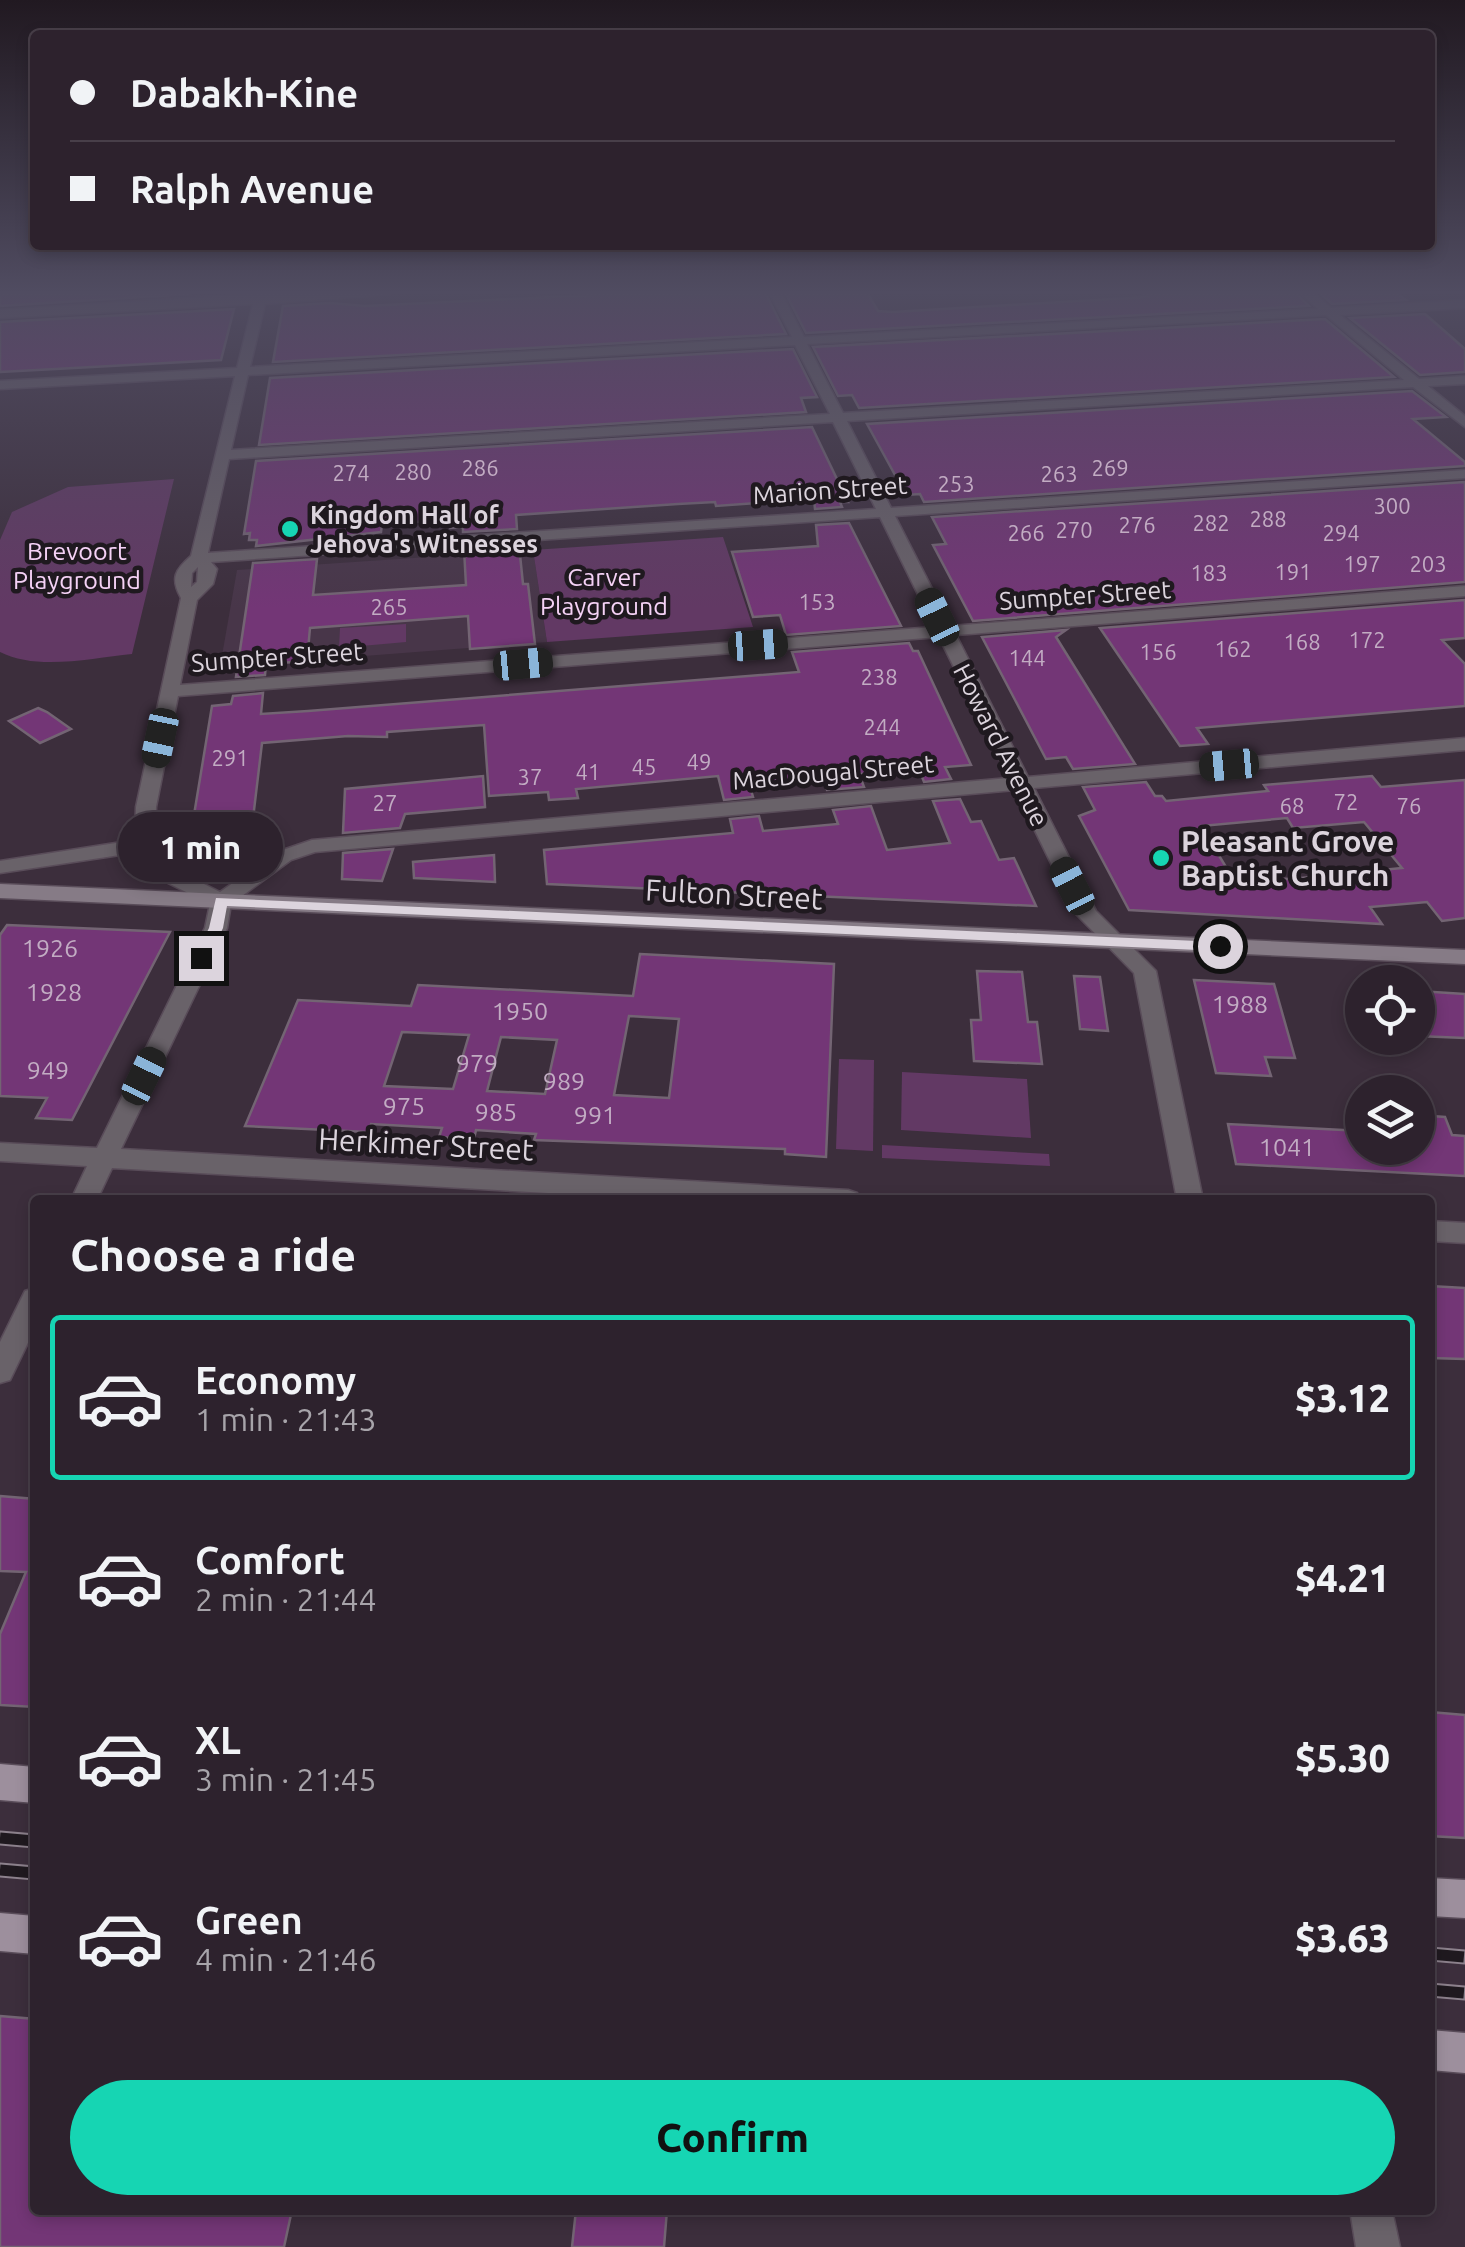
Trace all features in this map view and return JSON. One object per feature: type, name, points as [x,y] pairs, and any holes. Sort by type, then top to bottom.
[{"type":"main road","name":"Fulton Street","points":[[0,891],[1465,957]]},
{"type":"main road","points":[[0,1782],[30,1785]]},
{"type":"main road","points":[[1435,1897],[1465,1900]]},
{"type":"main road","points":[[0,1932],[30,1935]]},
{"type":"main road","points":[[1435,2050],[1465,2053]]},
{"type":"street","points":[[86,1195],[216,928],[221,901],[173,877],[145,845],[146,807],[189,598],[206,584],[209,569],[200,558],[236,399]]},
{"type":"street","name":"Howard Avenue","points":[[828,399],[1087,914],[1145,972],[1189,1195]]},
{"type":"street","points":[[222,455],[1154,399]]},
{"type":"street","points":[[1435,399],[1465,423]]},
{"type":"street","name":"Marion Street","points":[[200,558],[1465,474]]},
{"type":"street","name":"Sumpter Street","points":[[170,691],[1465,591]]},
{"type":"street","name":"MacDougal Street","points":[[221,901],[284,856],[312,846],[1465,744]]},
{"type":"street","points":[[0,867],[145,845]]},
{"type":"street","name":"Herkimer Street","points":[[0,1152],[458,1189],[675,1195]]},
{"type":"street","points":[[1435,1230],[1465,1232]]},
{"type":"street","points":[[0,1371],[30,1310]]},
{"type":"street","points":[[1372,2215],[1378,2247]]},
{"type":"shaded area","points":[[533,550],[547,642],[220,667],[237,570]]},
{"type":"green space","name":"Brevoort Playground","points":[[174,479],[132,654],[47,662],[0,652],[0,540],[12,512],[68,487]]},
{"type":"green space","name":"Carver Playground","points":[[723,537],[753,627],[547,642],[533,550]]},
{"type":"green space","points":[[406,624],[406,642],[339,648],[340,628]]},
{"type":"green space","points":[[839,1059],[874,1060],[873,1151],[836,1149]]},
{"type":"green space","points":[[902,1072],[1027,1079],[1031,1138],[901,1130]]},
{"type":"green space","points":[[882,1145],[1049,1154],[1050,1166],[882,1158]]},
{"type":"building","points":[[267,399],[801,399],[806,412],[259,445]]},
{"type":"building","points":[[854,399],[1017,399],[859,408]]},
{"type":"building","points":[[1282,399],[1422,399],[1446,417],[1413,419],[1465,466],[924,502],[920,494],[906,495],[867,424]]},
{"type":"building","points":[[812,427],[848,502],[840,502],[842,507],[815,509],[814,499],[716,506],[715,502],[678,504],[516,515],[517,529],[463,532],[463,527],[450,528],[450,520],[382,524],[381,532],[256,546],[257,540],[249,540],[250,533],[244,534],[256,461]]},
{"type":"building","points":[[1465,482],[1465,582],[973,621],[933,545],[946,544],[932,517]]},
{"type":"building","points":[[849,523],[901,626],[786,635],[780,615],[753,617],[732,552],[818,546],[816,525]]},
{"type":"building","points":[[519,545],[535,644],[470,649],[468,616],[310,628],[307,661],[266,664],[265,675],[236,677],[253,563],[317,559],[313,595],[466,585],[464,549]]},
{"type":"building","points":[[1465,600],[1465,638],[1442,640],[1465,664],[1465,706],[1197,728],[1208,744],[1180,746],[1100,628]]},
{"type":"building","points":[[1066,630],[1056,637],[1135,764],[1073,769],[1066,757],[1046,759],[982,637]]},
{"type":"building","points":[[909,643],[913,651],[918,651],[971,765],[945,767],[951,779],[924,782],[919,769],[859,774],[864,787],[827,790],[822,777],[749,783],[753,797],[724,800],[718,776],[576,789],[578,798],[549,800],[548,792],[489,796],[484,725],[387,732],[387,737],[262,743],[252,827],[191,833],[212,706],[231,704],[233,696],[263,693],[261,714],[308,711],[799,672],[792,652]]},
{"type":"building","points":[[38,708],[71,729],[40,743],[9,721]]},
{"type":"building","points":[[483,776],[485,807],[405,814],[400,828],[343,833],[345,789]]},
{"type":"building","points":[[1372,776],[1381,787],[1465,780],[1465,918],[1442,921],[1427,902],[1370,907],[1382,924],[1129,910],[1079,816],[1095,810],[1083,787],[1146,782],[1155,796],[1166,801],[1268,791],[1264,785]],"holes":[[[1287,818],[1293,828],[1364,822],[1402,868],[1291,879],[1232,877],[1201,826]]]},
{"type":"building","points":[[960,799],[971,822],[981,821],[999,860],[1014,858],[1036,906],[547,884],[544,850],[733,833],[730,819],[759,816],[763,831],[838,824],[833,810],[871,806],[887,850],[950,843],[933,801]]},
{"type":"building","points":[[393,849],[382,881],[342,879],[343,853]]},
{"type":"building","points":[[494,855],[495,882],[414,878],[413,862]]},
{"type":"building","points":[[7,925],[170,932],[72,1120],[36,1118],[47,1098],[0,1096],[0,935]]},
{"type":"building","points":[[640,954],[834,964],[826,1157],[785,1154],[785,1149],[534,1140],[536,1134],[476,1130],[474,1139],[439,1137],[442,1128],[371,1124],[368,1132],[245,1126],[298,1000],[411,1006],[418,985],[633,996]],"holes":[[[629,1016],[679,1019],[669,1098],[614,1095]],[[402,1032],[469,1035],[453,1089],[384,1086]],[[501,1037],[557,1040],[545,1094],[487,1091]]]},
{"type":"building","points":[[977,971],[1022,972],[1028,1022],[1037,1022],[1042,1064],[974,1061],[971,1020],[981,1020]]},
{"type":"building","points":[[1074,976],[1100,977],[1108,1031],[1080,1029]]},
{"type":"building","points":[[1194,980],[1274,984],[1295,1058],[1265,1057],[1271,1076],[1216,1073]]},
{"type":"building","points":[[1435,992],[1465,994],[1465,1038],[1435,1037]]},
{"type":"building","points":[[1435,1116],[1445,1117],[1452,1135],[1465,1136],[1465,1176],[1236,1164],[1228,1124],[1345,1130],[1345,1165],[1435,1165]]},
{"type":"building","points":[[1435,1286],[1465,1288],[1465,1359],[1435,1358]]},
{"type":"building","points":[[0,1496],[30,1499],[30,1707],[0,1705],[0,1634],[26,1572],[0,1571]]},
{"type":"building","points":[[1435,1712],[1465,1715],[1465,1838],[1435,1836]]},
{"type":"building","points":[[0,2016],[30,2019],[30,2215],[291,2215],[284,2247],[0,2247]]},
{"type":"building","points":[[575,2215],[667,2215],[664,2247],[572,2247]]},
{"type":"railway","points":[[0,1838],[30,1841]]},
{"type":"railway","points":[[0,1870],[30,1873]]},
{"type":"railway","points":[[1435,1954],[1465,1957]]},
{"type":"railway","points":[[1435,1990],[1465,1993]]},
{"type":"place","name":"Kingdom Hall of Jehova's Witnesses","points":[[290,529]]},
{"type":"place","name":"Pleasant Grove Baptist Church","points":[[1161,858]]},
{"type":"route","points":[[201,958],[216,928],[221,901],[1220,946]]}]
